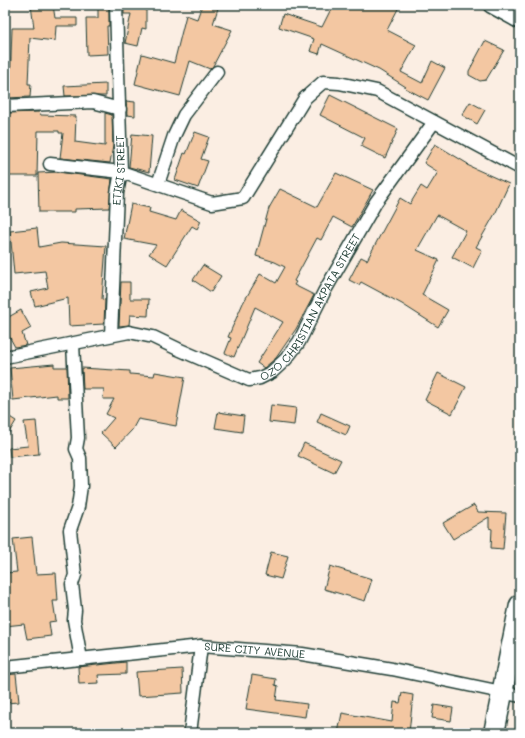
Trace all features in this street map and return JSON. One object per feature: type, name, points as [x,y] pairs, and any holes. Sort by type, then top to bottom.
[{"type":"highway","points":[[494,733],[511,694],[520,604]]},
{"type":"street","name":"ETIKI STREET","points":[[111,335],[110,310],[117,193],[122,172],[116,5]]},
{"type":"street","points":[[491,5],[520,21]]},
{"type":"street","points":[[158,184],[174,136],[184,115],[216,72]]},
{"type":"street","points":[[50,164],[122,172],[212,203],[243,198],[305,98],[323,82],[339,83],[377,91],[520,168]]},
{"type":"street","points":[[5,106],[93,102],[120,109]]},
{"type":"street","name":"OZO CHRISTIAN AKPATA STREET","points":[[5,357],[73,344],[85,339],[129,332],[153,337],[249,380],[260,378],[272,372],[286,359],[299,342],[324,292],[372,208],[434,122]]},
{"type":"street","points":[[73,344],[78,438],[76,449],[80,458],[82,476],[78,507],[70,530],[75,575],[72,584],[76,610],[74,620],[81,660]]},
{"type":"street","points":[[190,733],[201,646]]},
{"type":"street","name":"SURE CITY AVENUE","points":[[5,667],[201,646],[302,654],[392,669],[511,694]]},
{"type":"building","points":[[31,5],[53,5],[55,18],[77,18],[77,26],[56,26],[55,41],[30,38],[28,84],[31,84],[30,97],[6,98],[6,83],[10,84],[12,28],[34,28]]},
{"type":"building","points":[[98,5],[109,5],[109,26],[107,26],[108,54],[87,55],[86,18],[98,18]]},
{"type":"building","points":[[124,5],[146,5],[146,29],[142,28],[138,46],[125,43],[131,14],[124,14]]},
{"type":"building","points":[[202,5],[219,5],[213,24],[232,30],[213,66],[210,69],[190,61],[180,96],[135,84],[142,54],[174,63],[186,15],[197,19]]},
{"type":"building","points":[[333,5],[400,5],[387,30],[416,45],[401,72],[422,83],[432,61],[445,68],[428,100],[405,88],[406,87],[379,70],[322,44],[319,54],[310,51],[314,39],[279,27],[283,14],[322,27]]},
{"type":"building","points":[[485,41],[504,50],[486,80],[480,81],[469,75],[469,71]]},
{"type":"building","points":[[106,84],[106,96],[65,96],[64,86]]},
{"type":"building","points":[[330,95],[398,129],[385,158],[361,146],[365,138],[320,115]]},
{"type":"building","points":[[126,101],[135,102],[135,116],[127,115]]},
{"type":"building","points":[[470,102],[485,110],[477,124],[462,115]]},
{"type":"building","points":[[39,112],[41,115],[76,116],[75,142],[105,146],[105,113],[112,115],[113,146],[110,163],[60,158],[63,133],[59,133],[59,131],[38,131],[37,176],[5,176],[5,113]]},
{"type":"building","points":[[195,132],[209,137],[201,159],[208,161],[198,188],[175,180],[184,153],[186,154]]},
{"type":"building","points":[[132,134],[152,136],[149,172],[129,167]]},
{"type":"building","points":[[435,144],[468,164],[467,165],[509,184],[496,212],[476,247],[482,250],[473,268],[452,257],[466,231],[437,215],[417,250],[439,260],[422,295],[448,310],[438,327],[402,304],[361,282],[359,285],[349,280],[361,257],[367,260],[400,198],[410,204],[421,186],[427,190],[438,172],[424,163]]},
{"type":"building","points":[[58,172],[112,179],[109,208],[75,209],[75,212],[39,212],[38,173]]},
{"type":"building","points":[[336,173],[373,190],[352,227],[333,217],[321,240],[317,238],[294,281],[296,282],[294,285],[314,295],[296,329],[276,358],[264,368],[257,363],[283,322],[255,307],[234,357],[225,353],[231,338],[228,337],[243,303],[260,274],[276,283],[285,267],[256,256],[269,208],[280,189],[317,207]]},
{"type":"building","points":[[131,204],[150,208],[149,212],[176,220],[181,210],[201,221],[197,229],[192,226],[167,265],[149,254],[156,245],[124,239]]},
{"type":"building","points":[[37,228],[39,247],[61,243],[106,246],[102,299],[105,300],[104,324],[69,326],[68,298],[35,306],[31,292],[48,288],[45,271],[14,274],[10,231]]},
{"type":"building","points":[[203,265],[221,276],[211,292],[193,280]]},
{"type":"building","points":[[121,282],[130,282],[130,299],[149,299],[148,316],[130,315],[129,325],[119,326]]},
{"type":"building","points":[[21,310],[31,328],[22,333],[26,345],[15,347],[5,329],[5,319]]},
{"type":"building","points":[[54,364],[54,367],[67,367],[68,398],[57,398],[57,395],[13,400],[10,368]]},
{"type":"building","points":[[82,368],[130,371],[130,374],[154,376],[155,372],[185,377],[176,426],[138,419],[132,430],[116,447],[101,433],[114,418],[106,414],[114,399],[103,399],[104,389],[83,389]]},
{"type":"building","points":[[438,373],[466,387],[452,414],[425,400]]},
{"type":"building","points":[[271,405],[296,408],[294,425],[269,422]]},
{"type":"building","points":[[218,412],[244,416],[242,432],[215,428]]},
{"type":"building","points":[[321,413],[350,426],[346,435],[317,422]]},
{"type":"building","points":[[5,414],[16,421],[5,439]]},
{"type":"building","points":[[36,421],[39,454],[10,457],[9,448],[28,446],[24,422]]},
{"type":"building","points":[[304,443],[341,460],[334,473],[298,456]]},
{"type":"building","points":[[474,505],[478,512],[506,513],[503,549],[491,548],[492,529],[489,528],[489,517],[453,539],[443,523]]},
{"type":"building","points":[[32,537],[36,574],[56,573],[58,601],[53,601],[56,621],[49,622],[51,636],[27,639],[24,624],[5,626],[5,573],[17,572],[13,539]]},
{"type":"building","points":[[271,552],[288,556],[281,579],[265,575]]},
{"type":"building","points":[[330,566],[372,579],[365,601],[324,589]]},
{"type":"building","points":[[126,662],[126,674],[98,675],[99,683],[79,684],[78,667]]},
{"type":"building","points":[[182,669],[183,693],[138,696],[136,672]]},
{"type":"building","points":[[16,674],[19,702],[5,703],[5,675]]},
{"type":"building","points":[[252,675],[276,679],[275,685],[278,686],[276,700],[307,704],[305,717],[246,709]]},
{"type":"building","points":[[402,693],[413,695],[409,733],[338,733],[342,713],[392,722],[394,702],[400,703]]},
{"type":"building","points":[[434,705],[453,708],[451,721],[432,718]]}]
